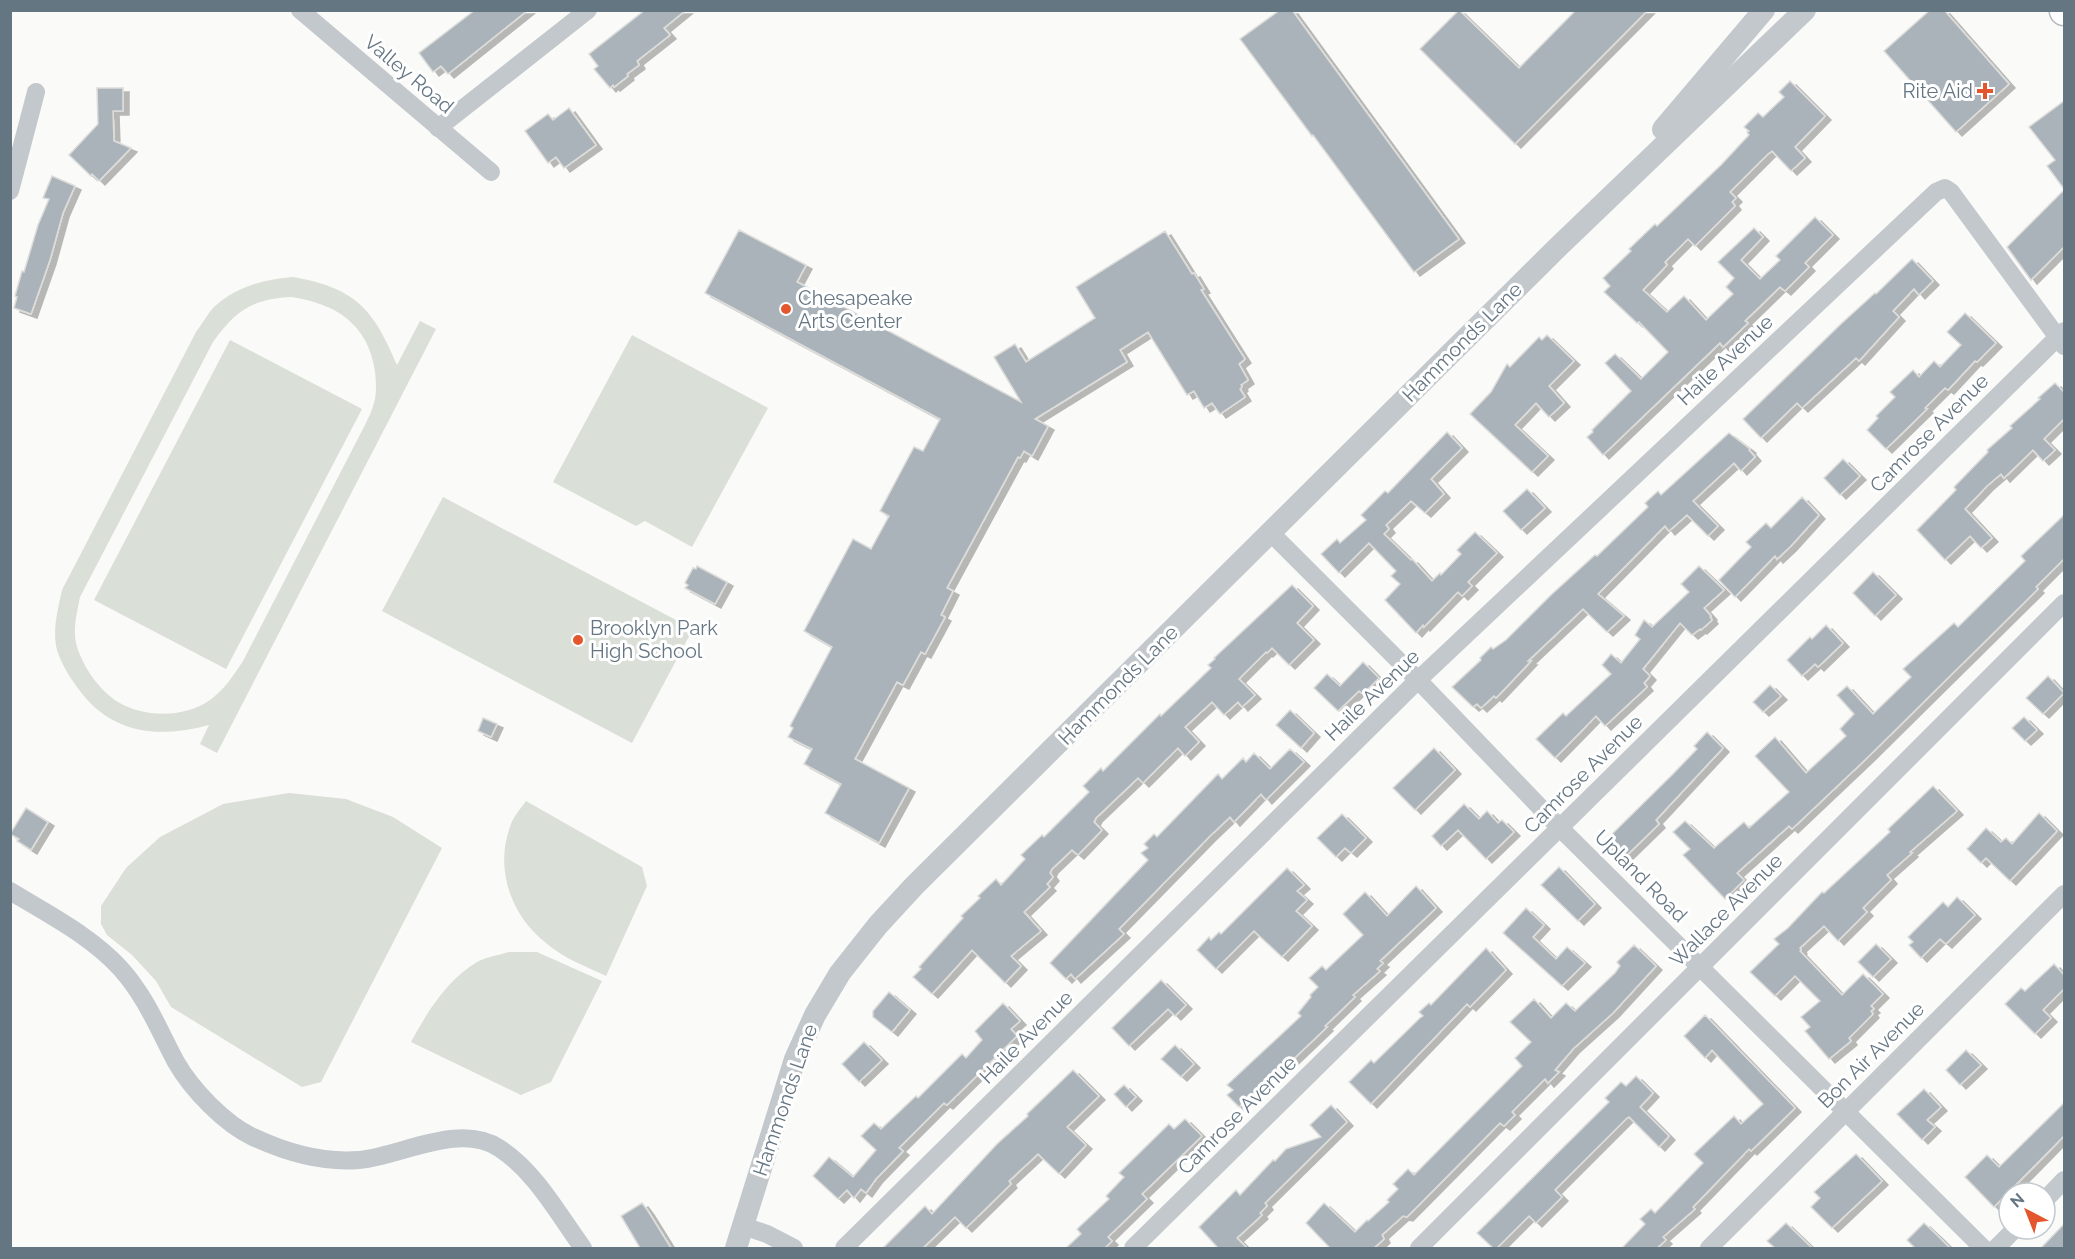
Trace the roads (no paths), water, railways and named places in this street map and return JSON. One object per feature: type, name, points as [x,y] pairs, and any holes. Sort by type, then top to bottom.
[{"type":"street","name":"Valley Road","points":[[300,10],[491,172]]},
{"type":"street","points":[[438,128],[588,10]]},
{"type":"street","name":"Hammonds Lane","points":[[1612,194],[1687,99],[1764,10]]},
{"type":"street","points":[[1736,76],[1740,54],[1778,10]]},
{"type":"street","name":"Hammonds Lane","points":[[736,1248],[795,1059],[815,1015],[840,973],[878,925],[914,886],[1612,194],[1805,10]]},
{"type":"street","points":[[10,191],[36,92]]},
{"type":"street","name":"Haile Avenue","points":[[844,1248],[1418,680],[1936,192],[1945,188],[1951,192],[2062,338]]},
{"type":"street","name":"Camrose Avenue","points":[[1133,1248],[2062,338]]},
{"type":"street","name":"Upland Road","points":[[1271,532],[1560,828],[1983,1248]]},
{"type":"street","name":"Wallace Avenue","points":[[1419,1248],[2064,603]]},
{"type":"street","points":[[10,891],[98,947],[121,969],[141,994],[178,1065],[200,1094],[223,1118],[251,1136],[284,1150],[320,1158],[357,1160],[386,1156],[426,1143],[477,1139],[498,1147],[519,1164],[534,1180],[583,1248]]},
{"type":"street","name":"Bon Air Avenue","points":[[1709,1248],[2064,894]]},
{"type":"street","points":[[743,1226],[767,1234],[794,1248]]},
{"type":"place","name":"Rite Aid","points":[[1985,91]]},
{"type":"place","name":"Chesapeake Arts Center","points":[[786,309]]},
{"type":"place","name":"Brooklyn Park High School","points":[[578,640]]}]
